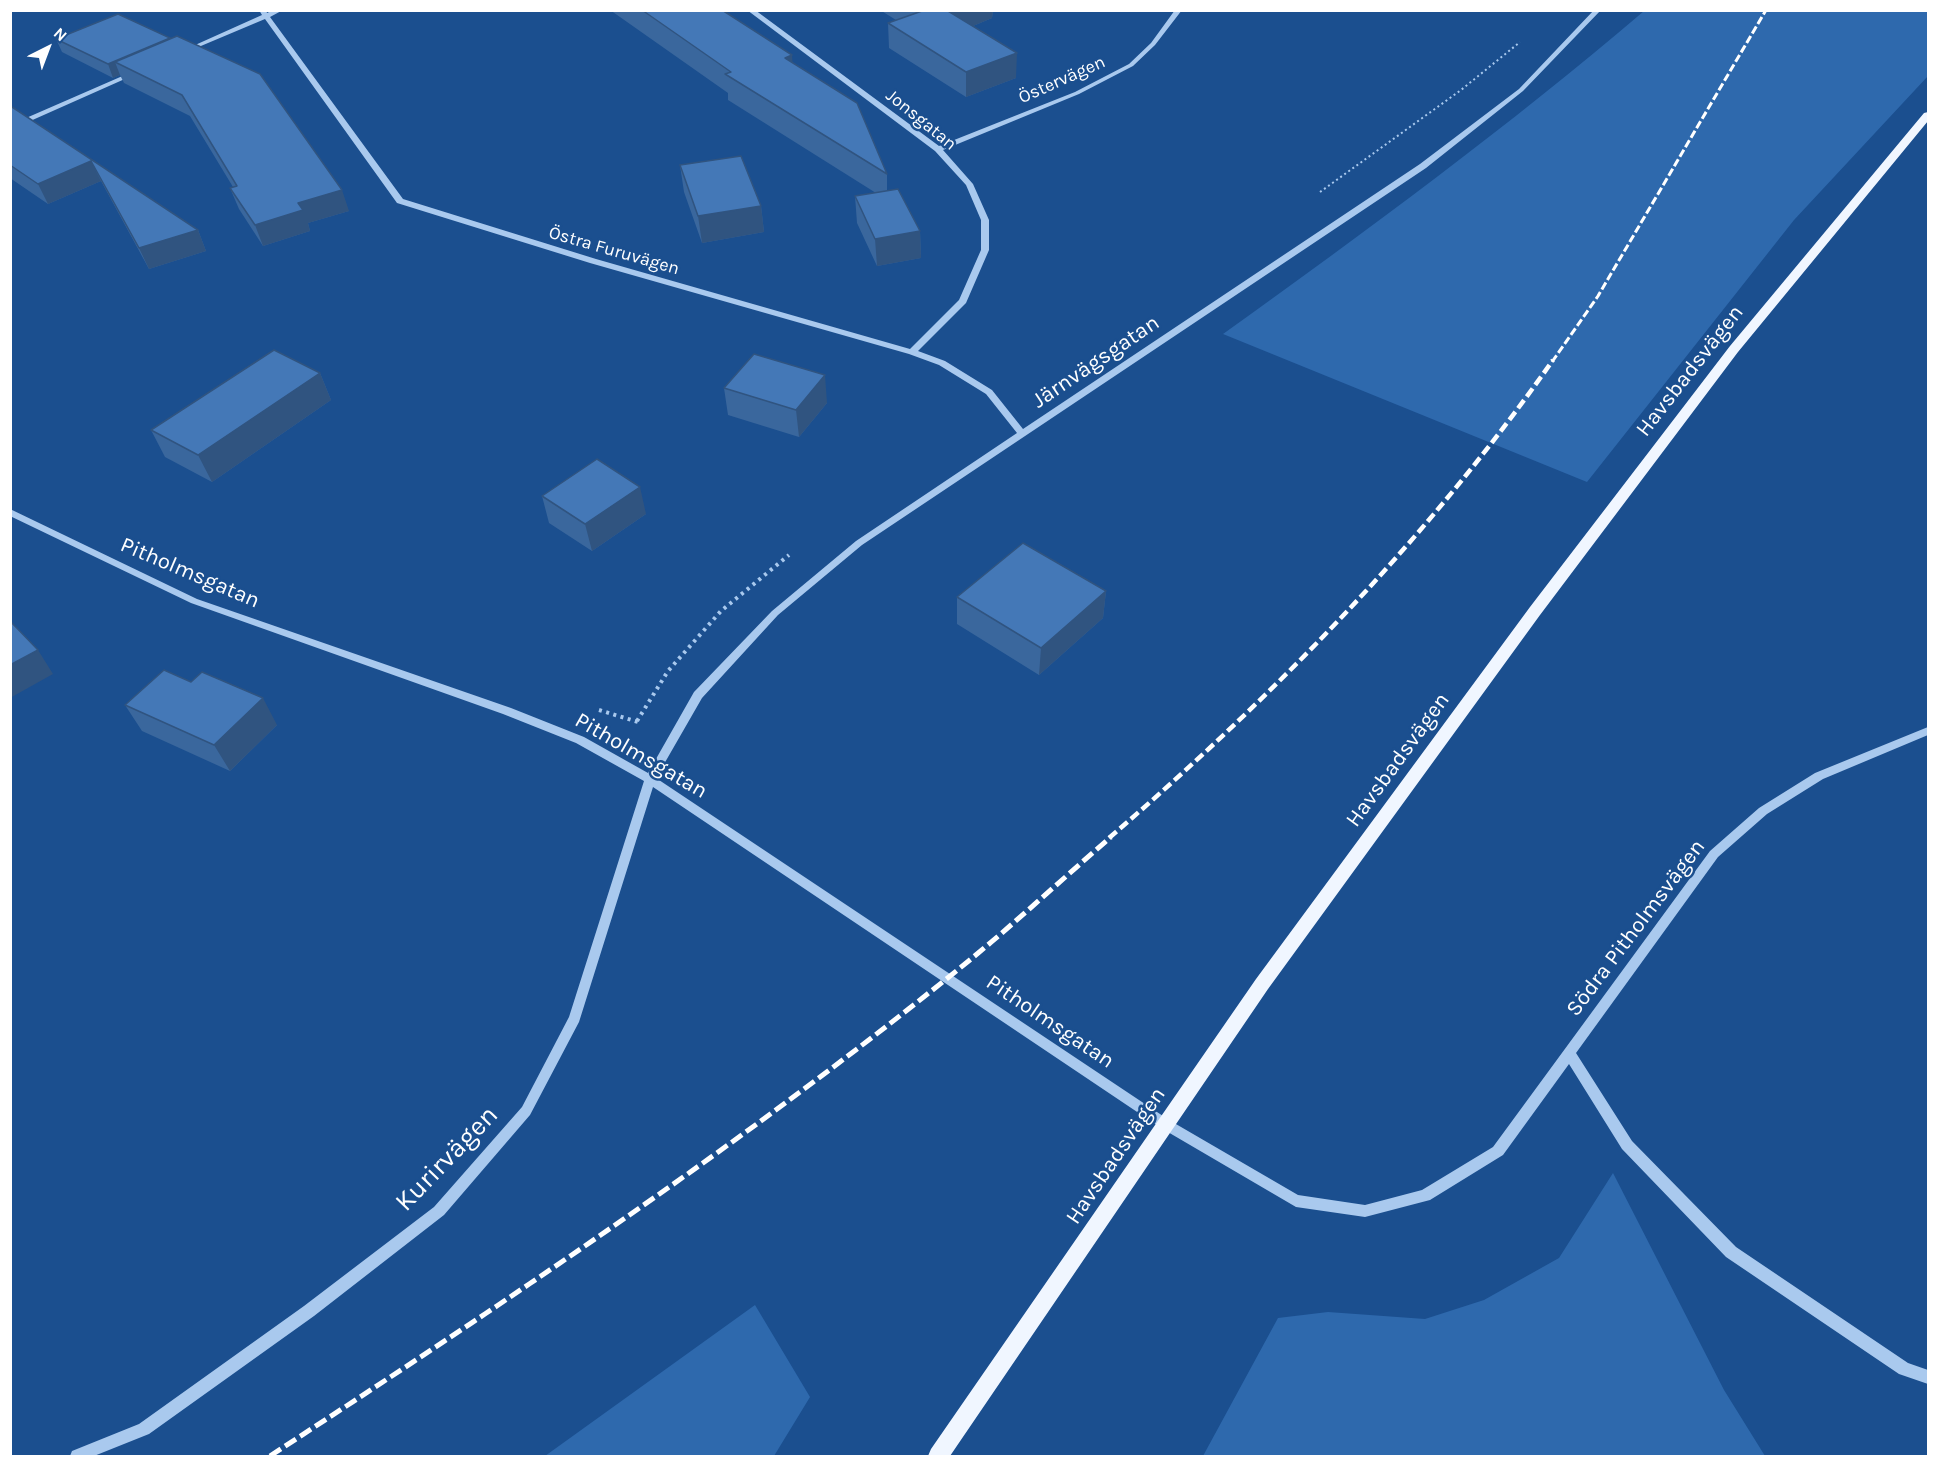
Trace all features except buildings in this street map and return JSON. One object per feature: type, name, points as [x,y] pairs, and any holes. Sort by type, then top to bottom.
[{"type":"main road","name":"Havsbadsvägen","points":[[938,1456],[1262,984],[1535,611],[1734,349],[1929,115]]},
{"type":"street","points":[[181,52],[264,13],[280,10]]},
{"type":"street","name":"Jonsgatan","points":[[750,10],[938,149],[969,184],[985,220],[985,249],[963,301],[912,352]]},
{"type":"street","name":"Östervägen","points":[[938,149],[1077,93],[1131,65],[1153,44],[1179,10]]},
{"type":"street","name":"Järnvägsgatan","points":[[650,779],[698,695],[775,613],[859,543],[1423,166],[1521,90],[1598,10]]},
{"type":"street","name":"Östra Furuvägen","points":[[264,13],[399,201],[593,261],[912,352],[942,363],[989,392],[1022,433]]},
{"type":"street","points":[[10,128],[139,71]]},
{"type":"street","name":"Pitholmsgatan","points":[[10,512],[194,601],[507,711],[580,740],[650,779],[1166,1125]]},
{"type":"street","name":"Södra Pitholmsvägen","points":[[1166,1125],[1296,1200],[1365,1211],[1425,1196],[1498,1152],[1714,854],[1763,811],[1819,776],[1929,731]]},
{"type":"street","name":"Kurirvägen","points":[[77,1456],[144,1429],[309,1311],[439,1210],[526,1111],[575,1018],[650,779]]},
{"type":"street","points":[[1569,1053],[1627,1145],[1731,1252],[1904,1369],[1929,1377]]},
{"type":"shaded area","points":[[1644,11],[1928,11],[1928,76],[1794,220],[1587,482],[1223,334],[1437,177],[1542,96]]},
{"type":"shaded area","points":[[1613,1173],[1724,1390],[1765,1456],[1203,1456],[1278,1318],[1328,1312],[1425,1319],[1484,1300],[1559,1258]]},
{"type":"shaded area","points":[[755,1305],[810,1397],[774,1456],[545,1456]]},
{"type":"railway","points":[[1552,362],[1598,296],[1766,10]]},
{"type":"railway","points":[[1109,838],[1230,728],[1346,612],[1454,490],[1553,360]]},
{"type":"railway","points":[[270,1456],[447,1340],[708,1160],[960,968],[1111,837]]}]
